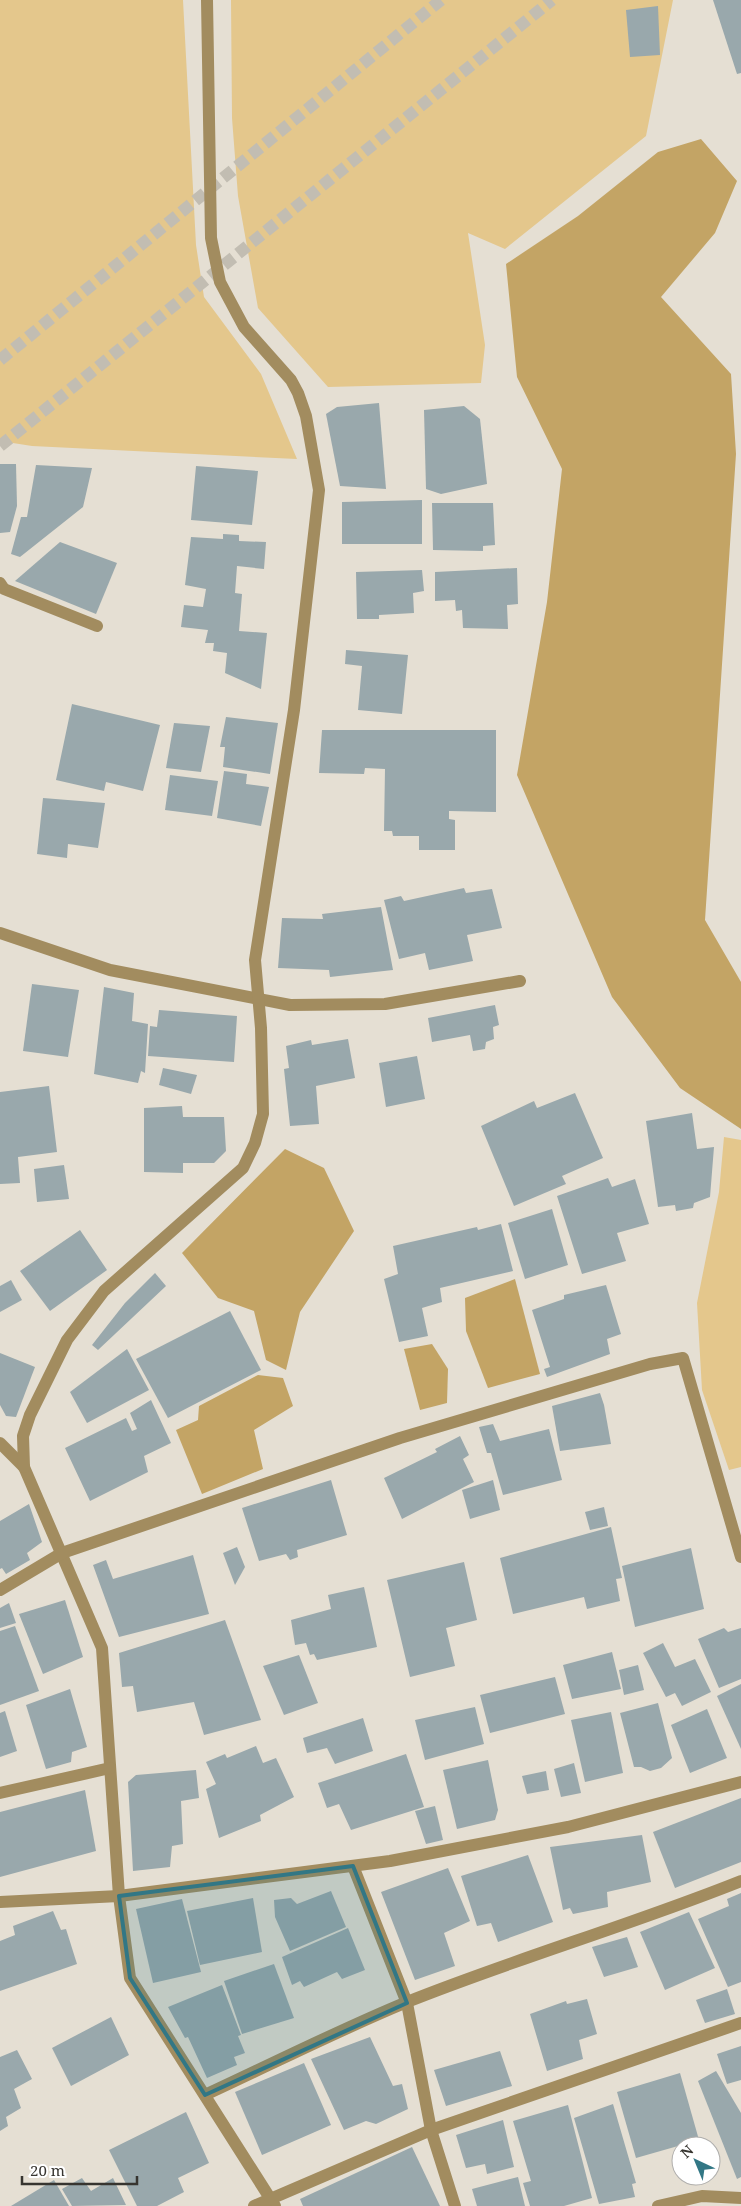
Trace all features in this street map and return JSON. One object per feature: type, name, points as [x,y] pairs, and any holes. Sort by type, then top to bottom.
[{"type":"street","points":[[24,1467],[23,1436],[30,1415],[38,1395],[67,1340],[104,1291],[243,1168],[255,1143],[263,1114],[261,1028],[255,960],[294,710],[319,490],[306,416],[292,380],[244,327],[220,282],[211,238],[207,0]]},
{"type":"street","points":[[1,588],[97,626]]},
{"type":"street","points":[[0,932],[110,970],[290,1005],[385,1004],[520,981]]},
{"type":"street","points":[[0,1590],[62,1553],[400,1438],[650,1364],[683,1358],[741,1557]]},
{"type":"street","points":[[0,1443],[24,1467],[102,1648],[119,1896],[130,1978],[273,2202]]},
{"type":"street","points":[[0,1793],[110,1768]]},
{"type":"street","points":[[0,1902],[119,1896],[390,1861],[568,1827],[741,1782]]},
{"type":"street","points":[[353,1866],[407,2003],[431,2130],[455,2206]]},
{"type":"street","points":[[204,2095],[407,2003],[572,1942],[681,1905],[741,1881]]},
{"type":"street","points":[[254,2206],[273,2202],[431,2130],[741,2023]]},
{"type":"street","points":[[658,2206],[702,2196],[741,2198]]},
{"type":"highlighted area","points":[[353,1866],[407,2003],[205,2095],[130,1978],[119,1896]]},
{"type":"shaded area","points":[[0,0],[183,0],[196,245],[204,297],[261,374],[297,459],[32,446],[0,441]]},
{"type":"shaded area","points":[[231,0],[673,0],[646,136],[505,249],[468,233],[485,345],[481,383],[328,387],[258,308],[238,196],[232,118]]},
{"type":"shaded area","points":[[701,139],[737,181],[715,233],[661,297],[731,374],[736,454],[705,920],[741,982],[741,1129],[680,1088],[612,997],[517,775],[547,602],[562,469],[517,377],[506,264],[578,216],[658,152]]},
{"type":"shaded area","points":[[724,1137],[741,1140],[741,1467],[729,1470],[702,1390],[697,1303],[719,1192]]},
{"type":"shaded area","points":[[285,1149],[324,1168],[354,1231],[300,1312],[286,1370],[266,1360],[254,1311],[218,1298],[182,1253]]},
{"type":"shaded area","points":[[515,1279],[540,1374],[488,1388],[466,1331],[465,1298]]},
{"type":"shaded area","points":[[432,1344],[448,1369],[447,1403],[420,1410],[404,1349]]},
{"type":"shaded area","points":[[258,1375],[283,1378],[293,1406],[254,1430],[263,1469],[202,1494],[176,1430],[198,1420],[199,1406]]},
{"type":"building","points":[[713,0],[741,0],[741,73],[737,74]]},
{"type":"building","points":[[658,6],[660,55],[630,57],[626,10]]},
{"type":"building","points":[[379,403],[386,489],[340,486],[326,414],[337,407]]},
{"type":"building","points":[[464,406],[480,419],[487,484],[441,494],[426,489],[424,410]]},
{"type":"building","points":[[0,464],[16,464],[17,506],[10,532],[0,533]]},
{"type":"building","points":[[36,465],[92,468],[83,507],[20,557],[11,554],[21,517],[27,517]]},
{"type":"building","points":[[196,466],[258,471],[252,525],[191,520]]},
{"type":"building","points":[[422,500],[422,544],[342,544],[342,502]]},
{"type":"building","points":[[432,503],[493,503],[495,545],[483,546],[483,551],[433,550]]},
{"type":"building","points":[[223,534],[239,535],[239,541],[266,542],[264,569],[237,566],[235,593],[242,594],[239,631],[267,633],[261,689],[225,673],[227,653],[213,651],[214,643],[205,643],[208,630],[181,627],[184,605],[203,607],[206,589],[185,585],[191,537],[223,539]]},
{"type":"building","points":[[60,542],[117,563],[96,614],[15,581]]},
{"type":"building","points":[[517,568],[518,604],[507,605],[508,629],[463,628],[462,610],[456,611],[455,600],[435,601],[435,572]]},
{"type":"building","points":[[422,570],[424,591],[413,593],[414,613],[379,615],[379,619],[357,619],[356,572]]},
{"type":"building","points":[[346,650],[408,655],[402,714],[358,710],[362,666],[345,664]]},
{"type":"building","points":[[72,704],[160,725],[143,791],[106,782],[104,791],[56,780]]},
{"type":"building","points":[[226,717],[278,723],[270,774],[223,767],[225,747],[220,747]]},
{"type":"building","points":[[174,723],[210,726],[201,772],[166,768]]},
{"type":"building","points":[[322,730],[496,730],[496,812],[449,811],[449,819],[455,820],[455,850],[419,850],[419,836],[393,836],[392,831],[384,831],[385,769],[365,768],[364,774],[319,773]]},
{"type":"building","points":[[224,771],[247,774],[246,784],[269,787],[261,826],[217,818]]},
{"type":"building","points":[[170,775],[218,781],[212,816],[165,810]]},
{"type":"building","points":[[43,798],[105,803],[98,848],[68,844],[67,858],[37,854]]},
{"type":"building","points":[[464,888],[466,893],[492,889],[502,928],[467,935],[473,961],[429,970],[425,953],[399,959],[384,900],[401,896],[404,901]]},
{"type":"building","points":[[381,907],[393,970],[330,977],[329,970],[278,968],[282,918],[323,919],[322,914]]},
{"type":"building","points":[[32,984],[79,990],[68,1057],[23,1051]]},
{"type":"building","points":[[104,987],[134,993],[132,1021],[148,1024],[145,1073],[141,1071],[138,1083],[94,1074]]},
{"type":"building","points":[[495,1005],[499,1025],[493,1027],[494,1039],[486,1042],[485,1049],[473,1051],[470,1035],[432,1042],[428,1018]]},
{"type":"building","points":[[159,1010],[237,1016],[234,1062],[148,1056],[150,1026],[157,1027]]},
{"type":"building","points":[[348,1039],[355,1078],[316,1086],[319,1124],[290,1126],[284,1069],[289,1068],[286,1046],[311,1040],[312,1045]]},
{"type":"building","points":[[417,1056],[425,1099],[386,1107],[379,1063]]},
{"type":"building","points":[[163,1068],[197,1075],[191,1094],[159,1085]]},
{"type":"building","points":[[49,1086],[57,1152],[18,1157],[20,1183],[0,1184],[0,1092]]},
{"type":"building","points":[[575,1093],[603,1158],[562,1176],[566,1184],[514,1206],[481,1126],[534,1101],[537,1108]]},
{"type":"building","points":[[182,1106],[183,1117],[224,1117],[226,1151],[214,1163],[183,1163],[183,1173],[144,1172],[144,1108]]},
{"type":"building","points":[[692,1113],[697,1149],[714,1147],[710,1197],[694,1203],[693,1208],[676,1211],[675,1205],[658,1207],[646,1121]]},
{"type":"building","points":[[64,1165],[69,1199],[37,1202],[34,1169]]},
{"type":"building","points":[[608,1178],[612,1187],[635,1179],[649,1224],[617,1233],[626,1261],[582,1274],[557,1196]]},
{"type":"building","points":[[552,1209],[568,1265],[525,1279],[508,1223]]},
{"type":"building","points":[[501,1224],[513,1271],[440,1288],[442,1302],[422,1308],[428,1336],[399,1342],[384,1279],[398,1274],[393,1246],[477,1227],[478,1230]]},
{"type":"building","points":[[80,1230],[107,1270],[50,1311],[20,1271]]},
{"type":"building","points":[[155,1273],[166,1286],[98,1350],[92,1345],[125,1303]]},
{"type":"building","points":[[11,1280],[22,1300],[0,1312],[0,1286]]},
{"type":"building","points":[[606,1285],[621,1334],[607,1339],[610,1354],[547,1377],[544,1369],[550,1367],[532,1310],[564,1299],[564,1295]]},
{"type":"building","points":[[230,1311],[261,1370],[168,1418],[136,1359]]},
{"type":"building","points":[[127,1349],[149,1390],[87,1423],[70,1392]]},
{"type":"building","points":[[0,1353],[35,1367],[16,1417],[6,1416],[0,1405]]},
{"type":"building","points":[[600,1393],[611,1444],[560,1451],[552,1406]]},
{"type":"building","points":[[151,1400],[171,1443],[144,1456],[148,1472],[90,1501],[65,1448],[126,1418],[132,1431],[137,1429],[130,1413]]},
{"type":"building","points":[[493,1424],[500,1441],[549,1429],[562,1480],[503,1495],[491,1453],[487,1453],[479,1427]]},
{"type":"building","points":[[460,1436],[469,1455],[463,1459],[474,1482],[402,1519],[384,1478],[437,1452],[435,1449]]},
{"type":"building","points":[[331,1480],[347,1535],[297,1550],[298,1557],[290,1560],[286,1554],[259,1561],[242,1508]]},
{"type":"building","points":[[493,1480],[500,1510],[470,1519],[462,1490]]},
{"type":"building","points":[[29,1504],[42,1542],[27,1553],[30,1560],[6,1574],[2,1568],[0,1569],[0,1521]]},
{"type":"building","points":[[604,1507],[608,1526],[590,1530],[585,1512]]},
{"type":"building","points":[[611,1527],[622,1578],[616,1579],[620,1601],[587,1609],[584,1597],[513,1614],[500,1558]]},
{"type":"building","points":[[237,1547],[245,1567],[235,1585],[223,1553]]},
{"type":"building","points":[[691,1548],[704,1609],[635,1627],[622,1566]]},
{"type":"building","points":[[193,1555],[209,1614],[119,1637],[93,1565],[106,1560],[113,1579]]},
{"type":"building","points":[[464,1562],[477,1620],[446,1628],[455,1666],[410,1677],[387,1580]]},
{"type":"building","points":[[364,1587],[377,1647],[317,1660],[314,1654],[310,1655],[306,1643],[295,1645],[291,1620],[331,1609],[328,1595]]},
{"type":"building","points":[[65,1600],[83,1657],[43,1674],[19,1614]]},
{"type":"building","points":[[9,1603],[16,1623],[0,1628],[0,1608]]},
{"type":"building","points":[[225,1620],[261,1720],[204,1735],[194,1702],[137,1712],[133,1686],[122,1687],[119,1653]]},
{"type":"building","points":[[15,1626],[39,1691],[0,1705],[0,1631]]},
{"type":"building","points":[[724,1628],[728,1632],[741,1628],[741,1679],[719,1688],[698,1639]]},
{"type":"building","points":[[663,1643],[675,1667],[695,1659],[711,1692],[682,1706],[675,1693],[666,1697],[643,1653]]},
{"type":"building","points":[[612,1652],[621,1689],[572,1699],[563,1665]]},
{"type":"building","points":[[299,1655],[318,1703],[284,1715],[263,1666]]},
{"type":"building","points":[[638,1665],[644,1690],[624,1695],[619,1670]]},
{"type":"building","points":[[555,1677],[565,1714],[490,1733],[480,1695]]},
{"type":"building","points":[[741,1684],[741,1749],[717,1696]]},
{"type":"building","points":[[70,1689],[87,1747],[72,1752],[71,1762],[46,1769],[26,1705]]},
{"type":"building","points":[[658,1703],[672,1758],[661,1768],[650,1771],[641,1767],[634,1767],[620,1713]]},
{"type":"building","points":[[475,1707],[484,1744],[425,1760],[415,1720]]},
{"type":"building","points":[[707,1709],[727,1758],[690,1773],[671,1725]]},
{"type":"building","points":[[5,1711],[17,1751],[0,1757],[0,1713]]},
{"type":"building","points":[[611,1712],[623,1773],[585,1782],[571,1720]]},
{"type":"building","points":[[363,1718],[373,1751],[335,1764],[327,1748],[307,1753],[303,1738]]},
{"type":"building","points":[[256,1746],[263,1763],[276,1758],[294,1797],[260,1815],[261,1821],[219,1838],[206,1789],[216,1784],[206,1762],[225,1754],[227,1758]]},
{"type":"building","points":[[406,1754],[424,1807],[351,1830],[339,1804],[327,1808],[318,1783]]},
{"type":"building","points":[[488,1760],[498,1810],[495,1820],[457,1829],[443,1770]]},
{"type":"building","points":[[574,1763],[581,1793],[561,1797],[554,1769]]},
{"type":"building","points":[[196,1770],[199,1798],[181,1801],[183,1844],[172,1846],[170,1867],[133,1871],[128,1782],[136,1775]]},
{"type":"building","points":[[546,1771],[549,1790],[527,1794],[522,1776]]},
{"type":"building","points":[[85,1790],[96,1851],[0,1877],[0,1812]]},
{"type":"building","points":[[741,1798],[741,1862],[675,1888],[653,1832]]},
{"type":"building","points":[[435,1806],[443,1840],[426,1844],[415,1811]]},
{"type":"building","points":[[642,1835],[651,1882],[607,1892],[608,1907],[573,1914],[570,1908],[563,1910],[550,1847]]},
{"type":"building","points":[[528,1855],[553,1922],[498,1942],[491,1923],[477,1926],[461,1876]]},
{"type":"building","points":[[448,1868],[470,1921],[444,1933],[455,1966],[415,1980],[381,1892]]},
{"type":"building","points":[[331,1891],[346,1927],[290,1951],[275,1917],[274,1900],[291,1898],[297,1904]]},
{"type":"building","points":[[741,1893],[741,1982],[728,1987],[698,1919],[729,1906],[727,1899]]},
{"type":"building","points":[[253,1898],[262,1952],[200,1965],[187,1911]]},
{"type":"building","points":[[182,1899],[201,1972],[153,1983],[136,1909]]},
{"type":"building","points":[[53,1911],[61,1930],[66,1929],[77,1964],[0,1991],[0,1941],[15,1935],[13,1926]]},
{"type":"building","points":[[689,1912],[715,1968],[665,1990],[640,1932]]},
{"type":"building","points":[[348,1928],[365,1970],[342,1979],[337,1972],[304,1987],[300,1981],[292,1985],[282,1957]]},
{"type":"building","points":[[627,1937],[638,1967],[604,1977],[592,1947]]},
{"type":"building","points":[[274,1964],[294,2018],[242,2034],[224,1981]]},
{"type":"building","points":[[222,1985],[241,2035],[238,2036],[245,2053],[234,2057],[237,2065],[207,2078],[188,2037],[185,2038],[168,2007]]},
{"type":"building","points":[[727,1989],[735,2014],[705,2023],[696,2000]]},
{"type":"building","points":[[587,1999],[597,2034],[579,2040],[583,2059],[547,2071],[530,2014],[566,2001],[567,2004]]},
{"type":"building","points":[[111,2017],[129,2055],[71,2086],[52,2048]]},
{"type":"building","points":[[370,2037],[393,2086],[402,2084],[408,2109],[376,2124],[366,2121],[344,2130],[311,2059]]},
{"type":"building","points":[[741,2046],[741,2080],[727,2084],[717,2054]]},
{"type":"building","points":[[17,2050],[32,2079],[14,2089],[21,2108],[6,2117],[8,2126],[0,2131],[0,2057]]},
{"type":"building","points":[[500,2051],[512,2086],[446,2106],[434,2070]]},
{"type":"building","points":[[304,2063],[331,2125],[262,2155],[235,2092]]},
{"type":"building","points":[[716,2071],[741,2113],[741,2177],[737,2179],[721,2136],[698,2081]]},
{"type":"building","points":[[680,2073],[698,2136],[671,2136],[671,2148],[636,2158],[617,2092]]},
{"type":"building","points":[[613,2104],[636,2183],[632,2184],[635,2197],[599,2204],[574,2118]]},
{"type":"building","points":[[568,2105],[592,2198],[564,2206],[530,2206],[523,2183],[531,2181],[513,2121]]},
{"type":"building","points":[[186,2112],[209,2163],[178,2178],[184,2192],[157,2206],[137,2206],[109,2150]]},
{"type":"building","points":[[503,2120],[514,2167],[487,2174],[485,2164],[466,2168],[456,2135]]},
{"type":"building","points":[[412,2147],[440,2206],[303,2206],[300,2199]]},
{"type":"building","points":[[518,2177],[525,2206],[477,2206],[472,2189]]},
{"type":"building","points":[[82,2178],[91,2191],[113,2178],[126,2205],[72,2206],[62,2189]]},
{"type":"building","points":[[54,2180],[69,2206],[11,2206]]},
{"type":"tunnel","points":[[0,360],[441,0]]},
{"type":"tunnel","points":[[0,446],[552,0]]}]
